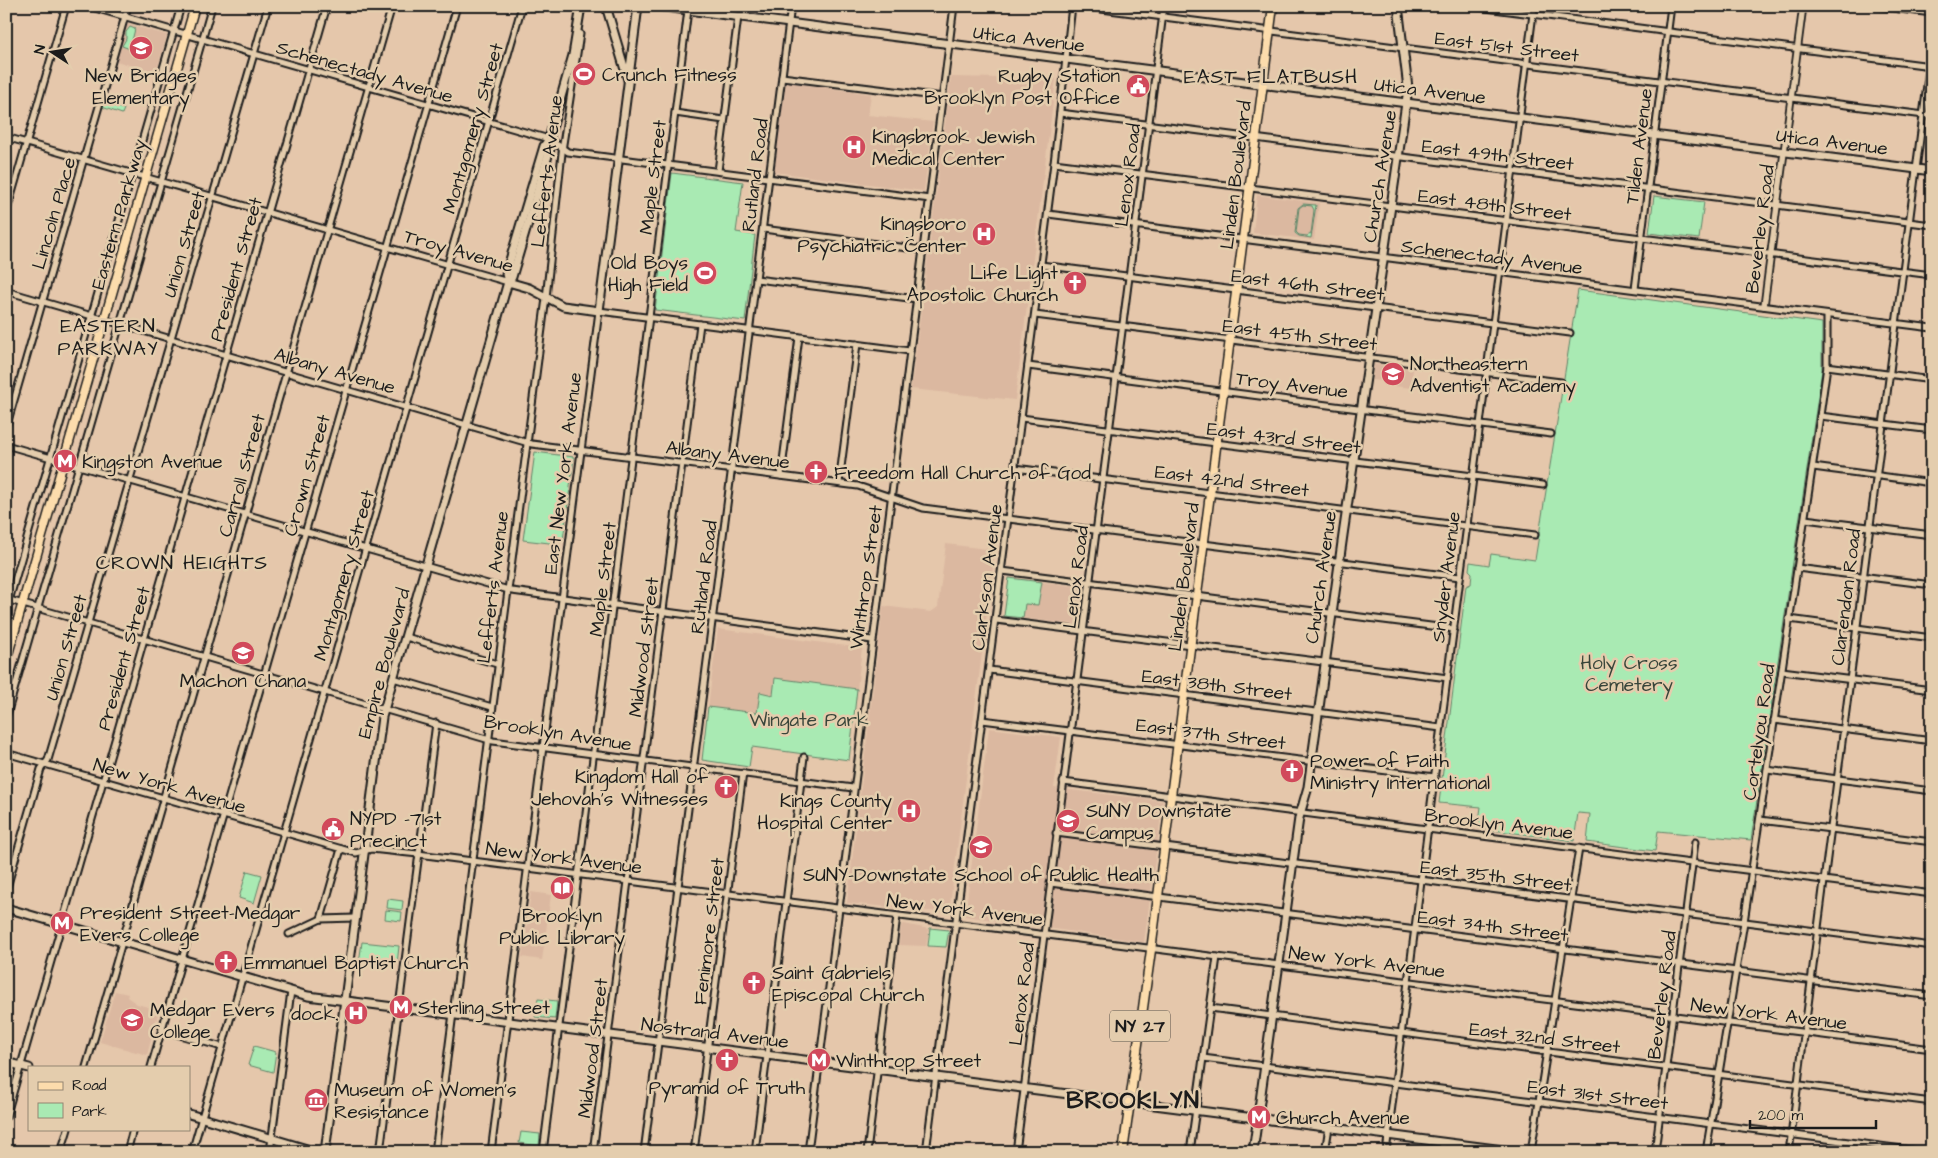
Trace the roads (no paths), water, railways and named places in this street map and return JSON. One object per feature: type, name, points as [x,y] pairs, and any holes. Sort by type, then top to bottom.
[{"type":"main road","name":"Eastern Parkway","points":[[6,662],[195,6]]},
{"type":"main road","name":"Empire Boulevard","points":[[325,1152],[363,851],[384,708],[508,282],[512,277],[550,149],[549,139],[578,27],[581,6]]},
{"type":"main road","name":"East New York Avenue","points":[[606,6],[629,83]]},
{"type":"main road","name":"East New York Avenue","points":[[599,311],[638,6]]},
{"type":"main road","name":"Utica Avenue","points":[[657,6],[1932,170]]},
{"type":"main road","name":"Linden Boulevard","points":[[1122,1152],[1158,897],[1273,6]]},
{"type":"main road","name":"Church Avenue","points":[[1253,1152],[1280,965],[1292,864],[1300,812],[1308,787],[1331,613],[1408,88],[1398,6]]},
{"type":"main road","name":"Troy Avenue","points":[[508,282],[529,288],[562,306],[599,311]]},
{"type":"main road","name":"Nostrand Avenue","points":[[6,908],[183,958],[308,996],[1519,1152]]},
{"type":"main road","points":[[6,1062],[25,1067]]},
{"type":"main road","points":[[190,1114],[317,1152]]},
{"type":"street","points":[[6,214],[66,6]]},
{"type":"street","name":"Schenectady Avenue","points":[[88,6],[549,139],[563,150]]},
{"type":"street","name":"Lincoln Place","points":[[6,428],[128,6]]},
{"type":"street","points":[[6,611],[181,6]]},
{"type":"street","points":[[6,718],[212,6]]},
{"type":"street","name":"Union Street","points":[[6,892],[41,769],[48,760],[268,6]]},
{"type":"street","name":"President Street","points":[[6,1117],[25,1067],[62,924],[327,6]]},
{"type":"street","name":"Carroll Street","points":[[86,1066],[392,6]]},
{"type":"street","name":"Crown Street","points":[[151,1066],[457,6]]},
{"type":"street","name":"Montgomery Street","points":[[192,1152],[522,6]]},
{"type":"street","name":"Rutland Road","points":[[644,1152],[791,6]]},
{"type":"street","name":"Winthrop Street","points":[[808,1152],[954,6]]},
{"type":"street","name":"Clarkson Avenue","points":[[926,1152],[1048,214],[1072,6]]},
{"type":"street","name":"East 51st Street","points":[[1078,6],[1932,116]]},
{"type":"street","name":"Lenox Road","points":[[1016,1152],[1164,6]]},
{"type":"street","points":[[1470,6],[1930,66]]},
{"type":"street","name":"Snyder Avenue","points":[[1386,1152],[1534,6]]},
{"type":"street","name":"Tilden Avenue","points":[[1635,290],[1671,6]]},
{"type":"street","name":"Beverley Road","points":[[1764,306],[1803,6]]},
{"type":"street","points":[[1876,6],[1932,13]]},
{"type":"street","name":"Maple Street","points":[[543,1152],[633,457],[688,10]]},
{"type":"street","points":[[718,171],[738,17]]},
{"type":"street","name":"Lefferts Avenue","points":[[435,1152],[546,298],[563,150],[579,42],[578,27]]},
{"type":"street","name":"Clarendon Road","points":[[1789,1152],[1932,46]]},
{"type":"street","points":[[782,77],[943,97]]},
{"type":"street","name":"East 49th Street","points":[[1060,112],[1932,225]]},
{"type":"street","points":[[675,113],[724,120]]},
{"type":"street","name":"Troy Avenue","points":[[6,137],[508,282]]},
{"type":"street","points":[[563,150],[930,199]]},
{"type":"street","name":"East 48th Street","points":[[1054,162],[1932,275]]},
{"type":"street","name":"Schenectady Avenue","points":[[1048,214],[1932,328]]},
{"type":"street","points":[[762,229],[923,250]]},
{"type":"street","name":"East 46th Street","points":[[1041,265],[1570,333]]},
{"type":"street","points":[[756,279],[917,299]]},
{"type":"street","name":"Albany Avenue","points":[[6,291],[526,442],[581,452],[858,486],[923,508],[1460,577]]},
{"type":"street","name":"Troy Avenue","points":[[599,311],[910,351]]},
{"type":"street","name":"East New York Avenue","points":[[490,1152],[599,311]]},
{"type":"street","name":"East 45th Street","points":[[1035,315],[1561,382]]},
{"type":"street","name":"Cortelyou Road","points":[[1706,1152],[1760,820],[1820,416],[1827,366],[1827,315]]},
{"type":"street","name":"Midwood Street","points":[[593,1152],[700,324]]},
{"type":"street","points":[[781,476],[799,337]]},
{"type":"street","points":[[839,484],[857,344]]},
{"type":"street","name":"Troy Avenue","points":[[1028,366],[1551,434]]},
{"type":"street","points":[[1827,366],[1932,380]]},
{"type":"street","points":[[1820,416],[1932,430]]},
{"type":"street","name":"East 43rd Street","points":[[1021,418],[1543,485]]},
{"type":"street","points":[[6,445],[507,590],[872,640]]},
{"type":"street","points":[[1812,467],[1932,483]]},
{"type":"street","name":"East 42nd Street","points":[[1015,468],[1535,535]]},
{"type":"street","points":[[1805,519],[1932,535]]},
{"type":"street","points":[[1797,568],[1932,585]]},
{"type":"street","points":[[1002,570],[1454,629]]},
{"type":"street","name":"Brooklyn Avenue","points":[[8,600],[488,739],[543,748],[853,788]]},
{"type":"street","points":[[1789,619],[1932,638]]},
{"type":"street","points":[[996,620],[1448,678]]},
{"type":"street","points":[[406,637],[497,664]]},
{"type":"street","name":"East 38th Street","points":[[989,670],[1442,728]]},
{"type":"street","points":[[1782,671],[1932,690]]},
{"type":"street","points":[[393,678],[492,707]]},
{"type":"street","name":"East 37th Street","points":[[982,720],[1435,777]]},
{"type":"street","points":[[1774,720],[1932,741]]},
{"type":"street","points":[[380,1152],[436,723]]},
{"type":"street","name":"New York Avenue","points":[[6,753],[284,834],[356,853],[371,849],[579,874],[1932,1049]]},
{"type":"street","points":[[755,1152],[804,757]]},
{"type":"street","points":[[1767,770],[1932,791]]},
{"type":"street","name":"Fenimore Street","points":[[694,1152],[743,774]]},
{"type":"street","name":"Brooklyn Avenue","points":[[1063,782],[1932,894]]},
{"type":"street","points":[[1760,820],[1932,842]]},
{"type":"street","name":"East 35th Street","points":[[1056,833],[1932,946]]},
{"type":"street","name":"Beverley Road","points":[[1656,1152],[1695,842]]},
{"type":"street","points":[[1531,1152],[1579,848]]},
{"type":"street","points":[[321,918],[341,849]]},
{"type":"street","name":"East 34th Street","points":[[1050,882],[1932,996]]},
{"type":"street","points":[[867,1152],[897,916]]},
{"type":"street","points":[[289,934],[321,918],[355,918]]},
{"type":"street","points":[[1190,1152],[1217,957]]},
{"type":"street","points":[[270,1152],[291,991]]},
{"type":"street","name":"East 32nd Street","points":[[1210,1008],[1932,1102]]},
{"type":"street","points":[[162,1030],[222,1047]]},
{"type":"street","name":"East 31st Street","points":[[1203,1058],[1926,1152]]},
{"type":"street","points":[[1325,1152],[1329,1127]]},
{"type":"street","points":[[61,1152],[68,1130]]},
{"type":"street","points":[[127,1152],[133,1130]]},
{"type":"street","points":[[1442,1152],[1444,1142]]},
{"type":"place","name":"New Bridges Elementary","points":[[141,48]]},
{"type":"place","name":"Crunch Fitness","points":[[584,74]]},
{"type":"place","name":"Rugby Station Brooklyn Post Office","points":[[1138,86]]},
{"type":"place","name":"Kingsbrook Jewish Medical Center","points":[[854,147]]},
{"type":"place","name":"Kingsboro Psychiatric Center","points":[[984,234]]},
{"type":"place","name":"Old Boys High Field","points":[[705,273]]},
{"type":"place","name":"Life Light Apostolic Church","points":[[1075,283]]},
{"type":"place","name":"Northeastern Adventist Academy","points":[[1393,374]]},
{"type":"place","name":"Kingston Avenue","points":[[65,461]]},
{"type":"place","name":"Freedom Hall Church of God","points":[[816,472]]},
{"type":"place","name":"Machon Chana","points":[[243,653]]},
{"type":"place","name":"Power of Faith Ministry International","points":[[1292,771]]},
{"type":"place","name":"Kingdom Hall of Jehovah's Witnesses","points":[[726,787]]},
{"type":"place","name":"Kings County Hospital Center","points":[[909,811]]},
{"type":"place","name":"SUNY Downstate Campus","points":[[1068,821]]},
{"type":"place","name":"NYPD -71st Precinct","points":[[333,829]]},
{"type":"place","name":"SUNY-Downstate School of Public Health","points":[[981,847]]},
{"type":"place","name":"Brooklyn Public Library","points":[[562,888]]},
{"type":"place","name":"President Street–Medgar Evers College","points":[[62,923]]},
{"type":"place","name":"Emmanuel Baptist Church","points":[[226,962]]},
{"type":"place","name":"Saint Gabriels Episcopal Church","points":[[754,983]]},
{"type":"place","name":"Sterling Street","points":[[401,1007]]},
{"type":"place","name":"dock.","points":[[356,1013]]},
{"type":"place","name":"Medgar Evers College","points":[[132,1020]]},
{"type":"place","name":"Pyramid of Truth","points":[[727,1060]]},
{"type":"place","name":"Winthrop Street","points":[[819,1060]]},
{"type":"place","name":"Museum of Women's Resistance","points":[[316,1100]]},
{"type":"place","name":"Church Avenue","points":[[1259,1117]]},
{"type":"district","name":"EAST FLATBUSH","points":[[1271,76]]},
{"type":"district","name":"EASTERN PARKWAY","points":[[108,336]]},
{"type":"district","name":"CROWN HEIGHTS","points":[[182,562]]},
{"type":"district","name":"BROOKLYN","points":[[1133,1100]]},
{"type":"park label","name":"Holy Cross Cemetery","points":[[1629,673]]},
{"type":"park label","name":"Wingate Park","points":[[809,719]]}]
